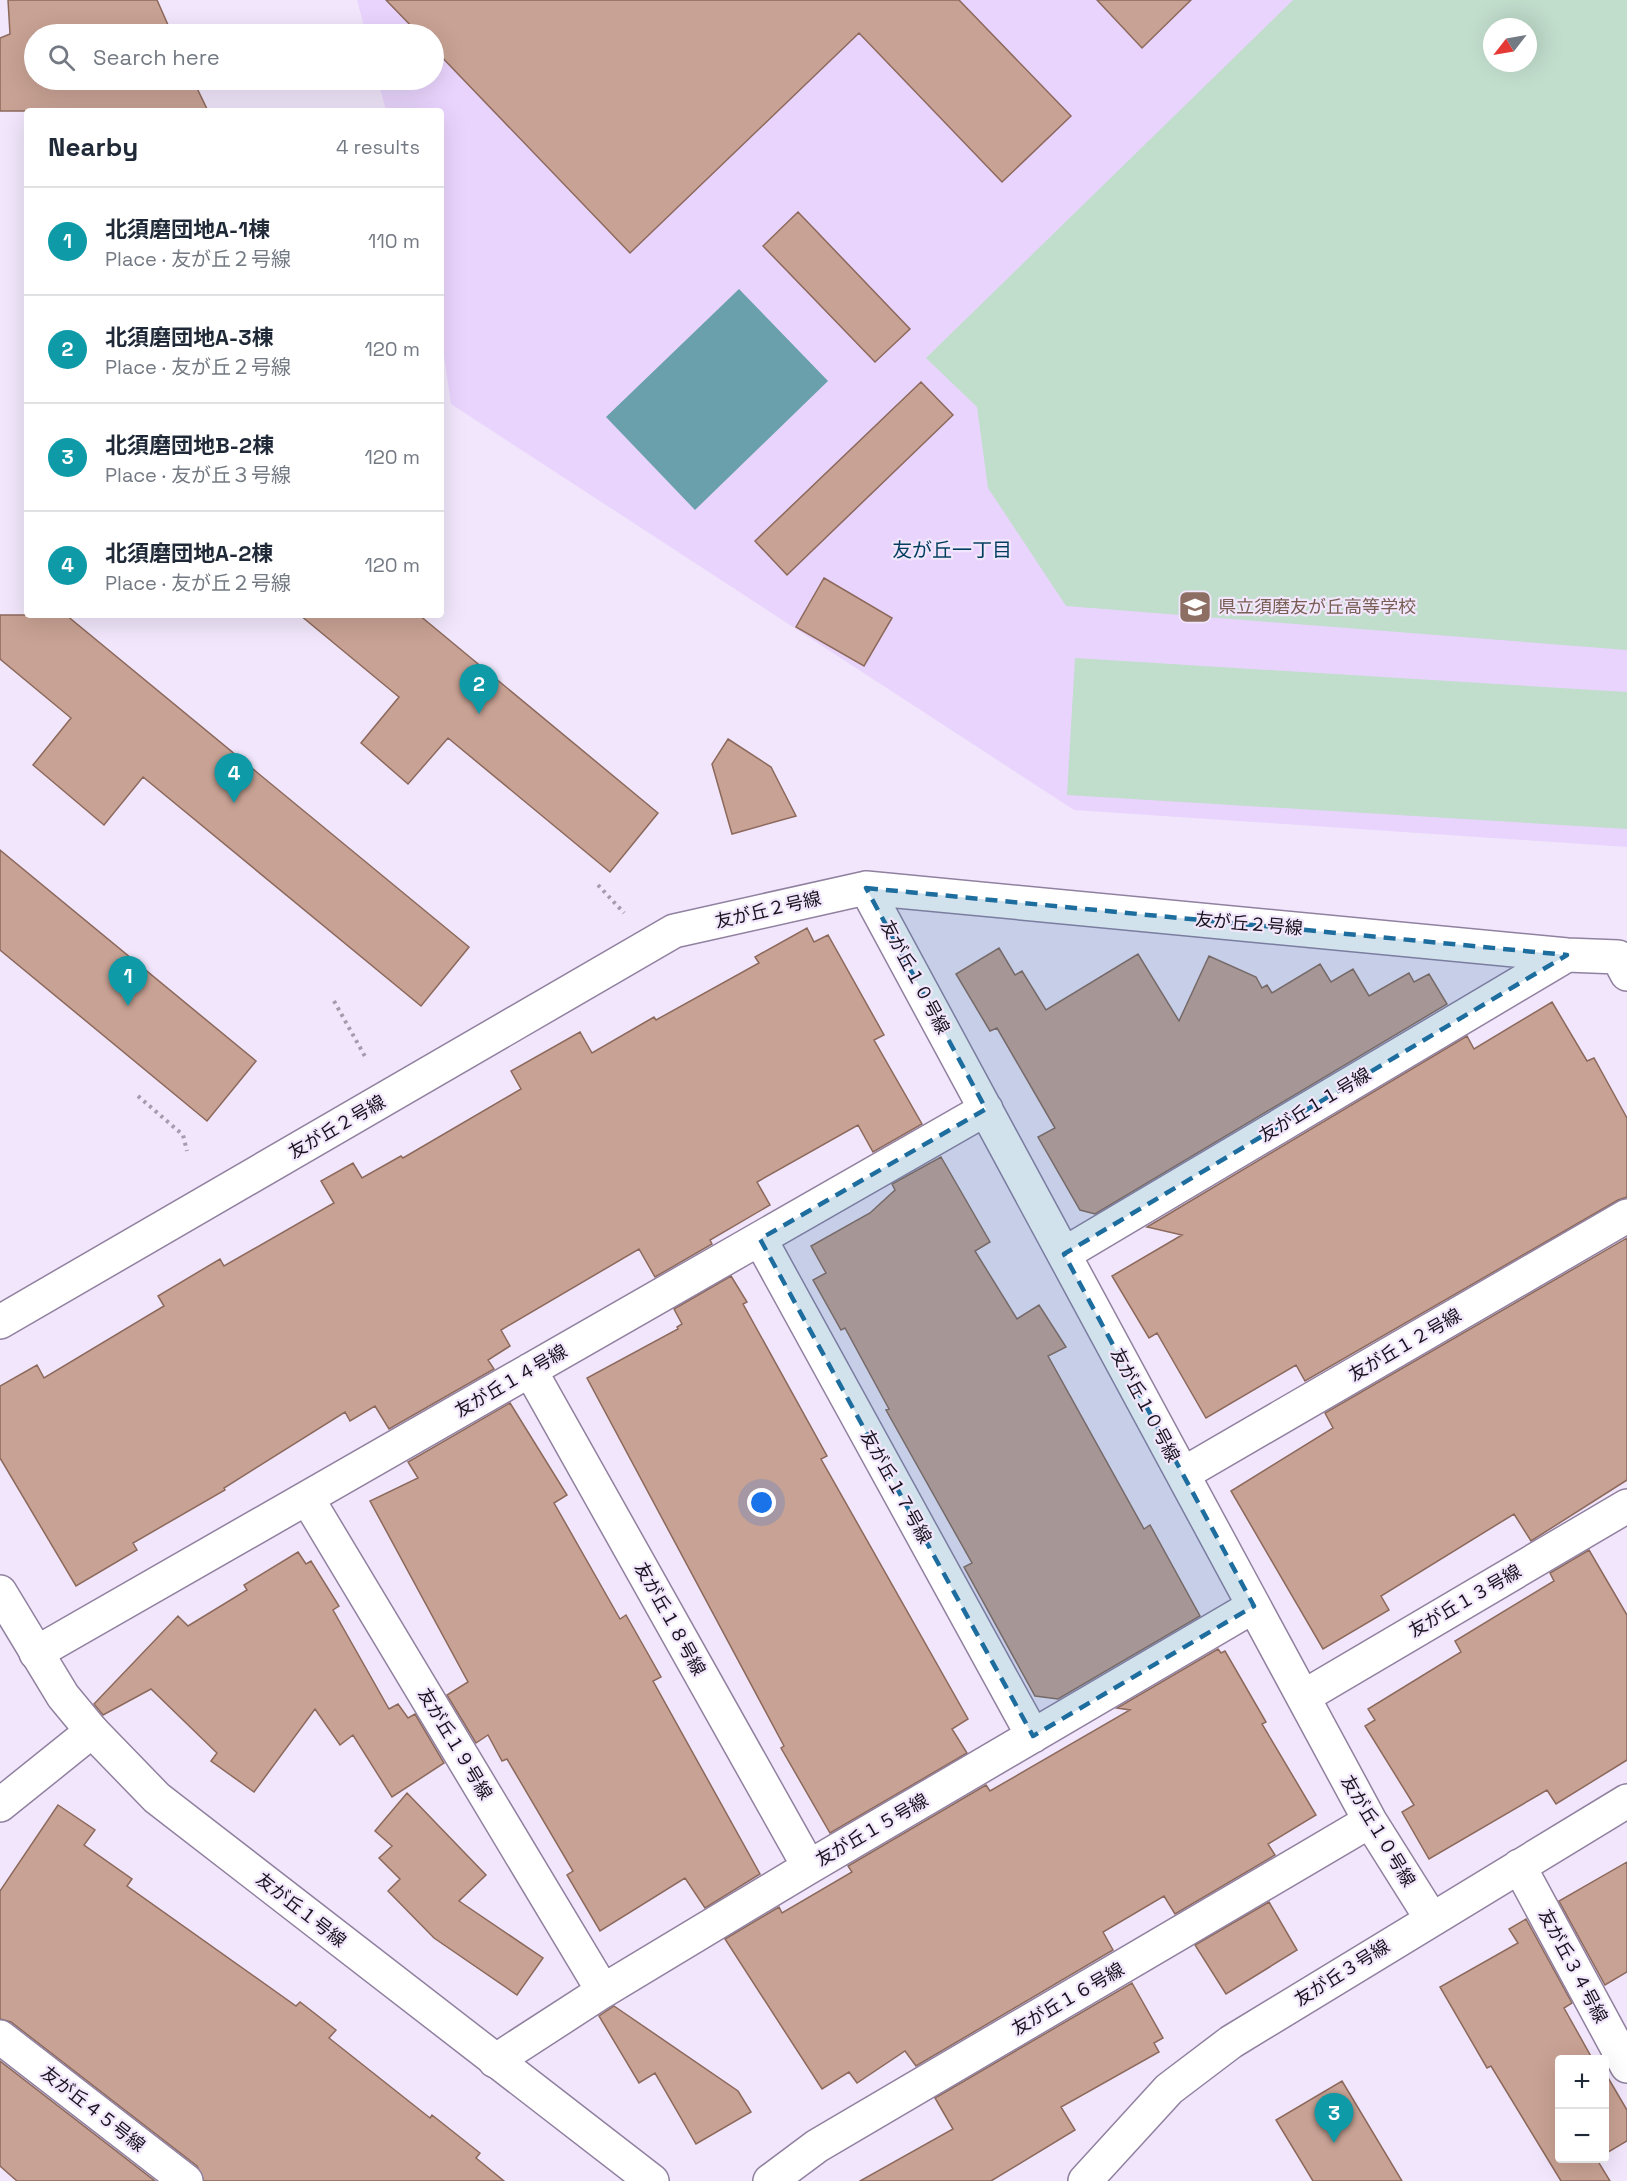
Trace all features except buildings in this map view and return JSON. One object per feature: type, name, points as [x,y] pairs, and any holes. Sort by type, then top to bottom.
[{"type":"street","name":"友が丘２号線","points":[[0,1322],[674,931],[866,888],[1567,955],[1618,957],[1627,974]]},
{"type":"street","name":"友が丘１０号線","points":[[866,888],[1370,1821],[1431,1918]]},
{"type":"street","name":"友が丘１１号線","points":[[1064,1254],[1567,955]]},
{"type":"street","name":"友が丘１４号線","points":[[36,1653],[986,1109]]},
{"type":"street","name":"友が丘１２号線","points":[[1183,1474],[1627,1216]]},
{"type":"street","name":"友が丘１７号線","points":[[760,1239],[1033,1736]]},
{"type":"street","name":"友が丘１８号線","points":[[530,1370],[809,1867]]},
{"type":"street","name":"友が丘１９号線","points":[[307,1498],[603,1991]]},
{"type":"street","name":"友が丘１３号線","points":[[1303,1697],[1627,1506]]},
{"type":"street","name":"友が丘１号線","points":[[0,1592],[63,1696],[92,1731],[157,1798],[652,2181]]},
{"type":"street","name":"友が丘１５号線","points":[[495,2061],[603,1991],[809,1867],[1254,1606]]},
{"type":"street","points":[[0,1805],[92,1731]]},
{"type":"street","name":"友が丘３号線","points":[[1085,2181],[1169,2089],[1231,2042],[1431,1918],[1627,1802]]},
{"type":"street","name":"友が丘１６号線","points":[[770,2181],[816,2146],[1370,1821]]},
{"type":"street","name":"友が丘３４号線","points":[[1519,1866],[1627,2066]]},
{"type":"street","name":"友が丘４５号線","points":[[0,2037],[186,2181]]},
{"type":"path","points":[[334,1001],[388,1097]]},
{"type":"path","points":[[138,1096],[183,1135],[187,1151]]},
{"type":"highlighted area","points":[[866,888],[1567,955],[1064,1254],[1254,1606],[1033,1736],[760,1239],[986,1109]]},
{"type":"shaded area","name":"県立須磨友が丘高等学校","points":[[357,0],[1627,0],[1627,847],[1074,810],[451,404],[444,356],[444,108],[385,108],[381,90],[444,90],[444,24],[363,24]]},
{"type":"green space","points":[[1293,0],[1627,0],[1627,650],[1066,606],[988,488],[977,407],[926,358]]},
{"type":"green space","points":[[1075,658],[1627,692],[1627,829],[1067,795]]},
{"type":"water","points":[[739,289],[828,381],[695,510],[606,417]]},
{"type":"place","name":"県立須磨友が丘高等学校","points":[[1195,607]]},
{"type":"place","name":"北須磨団地A-3棟","points":[[479,714]]},
{"type":"place","name":"北須磨団地A-2棟","points":[[234,803]]},
{"type":"place","name":"北須磨団地A-1棟","points":[[128,1006]]},
{"type":"place","name":"北須磨団地B-2棟","points":[[1334,2143]]},
{"type":"district","name":"友が丘一丁目","points":[[952,550]]}]
